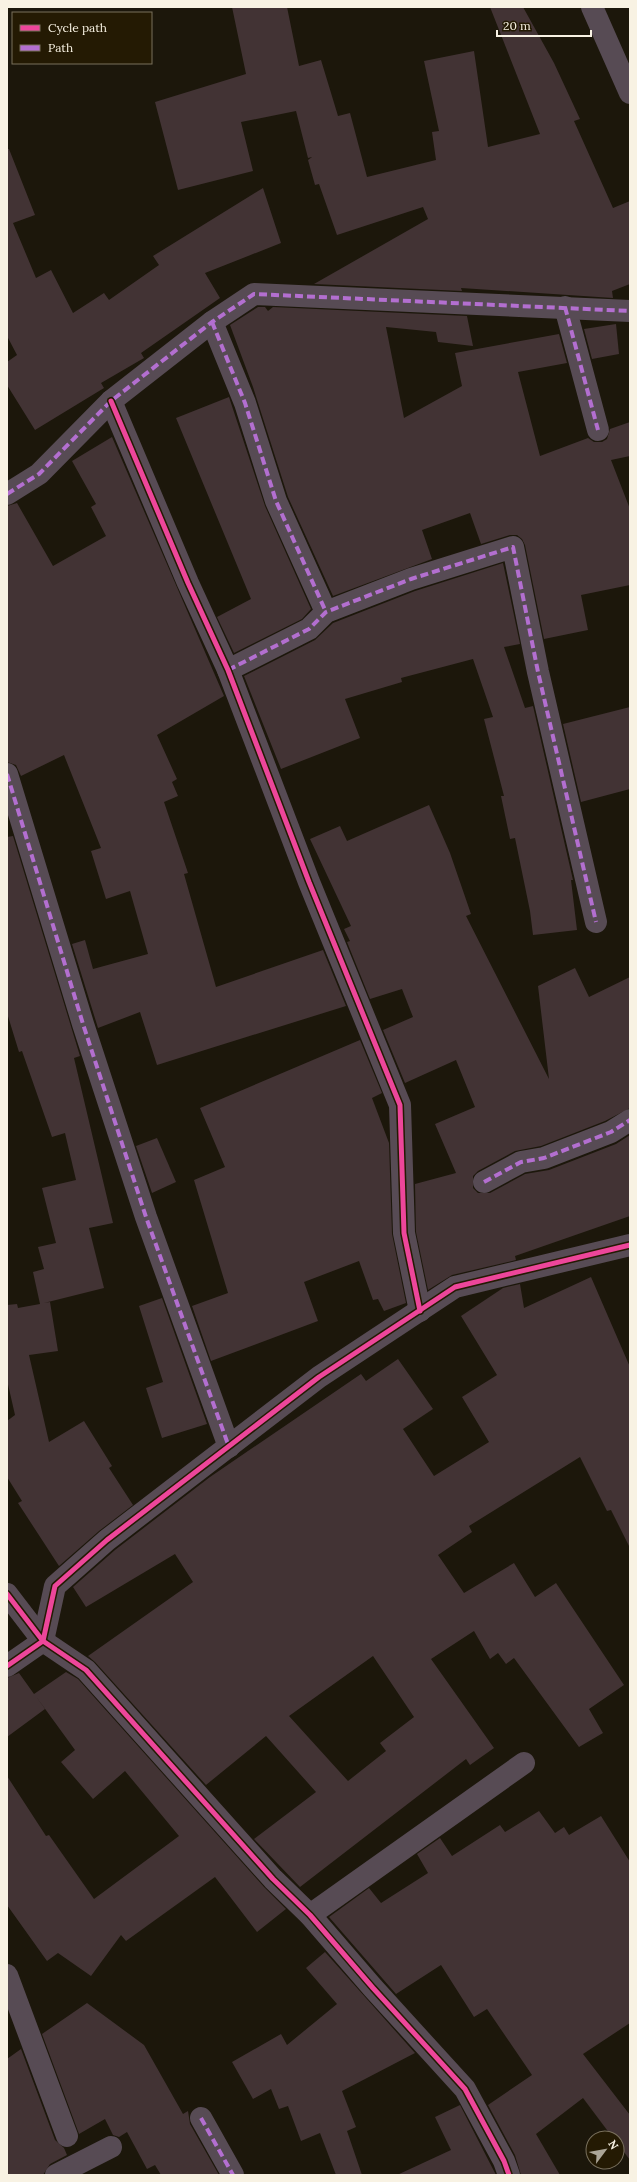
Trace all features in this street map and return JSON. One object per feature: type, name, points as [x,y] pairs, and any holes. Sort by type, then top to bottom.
[{"type":"street","points":[[592,7],[630,93]]},
{"type":"street","points":[[7,494],[39,474],[111,401],[212,322],[254,294],[630,311]]},
{"type":"street","points":[[565,307],[598,430]]},
{"type":"street","points":[[212,322],[245,403],[276,500],[326,612]]},
{"type":"street","points":[[111,401],[188,583],[228,670],[309,882],[400,1105],[404,1233],[420,1311]]},
{"type":"street","points":[[228,670],[309,629],[326,612],[411,579],[513,547],[538,672],[596,922]]},
{"type":"street","points":[[7,774],[83,1024],[146,1217],[229,1447]]},
{"type":"street","points":[[484,1182],[521,1162],[544,1158],[611,1132],[630,1120]]},
{"type":"street","points":[[7,1666],[43,1641],[56,1586],[107,1540],[319,1377],[455,1287],[630,1245]]},
{"type":"street","points":[[7,1594],[43,1641],[86,1670],[273,1879],[310,1915],[372,1988],[465,2089],[504,2161],[509,2175]]},
{"type":"street","points":[[310,1915],[524,1763]]},
{"type":"street","points":[[7,1975],[67,2136]]},
{"type":"street","points":[[202,2118],[233,2175]]},
{"type":"street","points":[[56,2175],[111,2147]]},
{"type":"building","points":[[232,7],[287,7],[299,66],[321,60],[338,116],[350,113],[367,177],[436,160],[432,132],[439,131],[424,61],[474,51],[488,147],[540,134],[490,7],[523,7],[554,63],[580,119],[574,121],[613,208],[630,201],[630,284],[612,291],[613,298],[461,288],[462,291],[314,284],[428,219],[423,207],[337,235],[319,184],[315,185],[308,160],[312,157],[308,158],[296,111],[241,122],[253,171],[178,190],[155,102],[246,74]]},
{"type":"building","points":[[7,149],[9,149],[35,215],[13,223],[36,278],[51,270],[73,313],[104,293],[109,300],[159,265],[153,256],[263,188],[281,243],[205,273],[220,298],[141,353],[144,358],[101,383],[104,388],[35,430],[7,385],[7,362],[17,355],[7,336]]},
{"type":"building","points":[[258,307],[265,307],[268,311],[273,307],[467,316],[473,346],[438,342],[436,332],[386,327],[404,418],[462,386],[455,353],[559,334],[567,363],[518,372],[540,456],[588,438],[594,442],[602,442],[607,439],[610,429],[630,422],[630,456],[611,460],[630,509],[630,585],[581,595],[588,630],[544,639],[525,545],[522,539],[517,535],[510,535],[481,544],[470,513],[422,530],[432,559],[333,596],[288,497],[253,387],[230,325]]},
{"type":"building","points":[[616,324],[619,354],[592,359],[584,329]]},
{"type":"building","points":[[229,397],[265,506],[311,609],[302,619],[234,653],[217,617],[251,599],[176,418]]},
{"type":"building","points":[[112,437],[224,696],[157,735],[177,779],[172,782],[178,796],[164,802],[188,873],[184,874],[216,987],[323,950],[346,1006],[157,1065],[140,1012],[98,1028],[72,944],[85,940],[93,969],[148,954],[130,891],[106,899],[91,851],[101,848],[64,755],[21,776],[16,765],[7,762],[7,506],[17,503],[53,566],[106,536],[91,507],[96,504],[72,461]]},
{"type":"building","points":[[503,563],[520,644],[504,647],[525,708],[533,706],[573,880],[571,880],[577,930],[533,935],[530,911],[515,838],[510,839],[501,796],[504,796],[484,719],[493,717],[473,659],[401,678],[402,682],[345,699],[360,738],[281,769],[244,676],[315,640],[333,623],[415,591]]},
{"type":"building","points":[[630,707],[630,789],[581,802],[563,724]]},
{"type":"building","points":[[429,805],[450,853],[471,914],[466,916],[549,1079],[538,986],[575,968],[589,997],[630,977],[630,1108],[605,1121],[541,1146],[515,1151],[478,1171],[473,1176],[473,1188],[478,1193],[490,1193],[525,1174],[549,1170],[616,1144],[630,1135],[630,1216],[515,1256],[516,1260],[452,1275],[428,1290],[416,1232],[415,1184],[456,1173],[435,1124],[475,1107],[456,1060],[405,1083],[383,1030],[413,1017],[402,989],[370,999],[347,942],[350,941],[344,929],[351,926],[310,839],[340,826],[347,841]]},
{"type":"building","points":[[13,836],[80,1056],[74,1058],[113,1223],[89,1228],[104,1288],[44,1303],[50,1302],[58,1351],[29,1355],[49,1442],[84,1421],[112,1466],[109,1468],[133,1505],[99,1531],[59,1566],[18,1503],[22,1501],[7,1477],[7,1421],[15,1415],[7,1380],[7,1305],[17,1304],[18,1308],[40,1304],[33,1272],[44,1269],[38,1247],[56,1243],[42,1188],[76,1180],[65,1133],[52,1137],[22,1051],[19,1052],[7,1013],[7,837]]},
{"type":"building","points":[[360,1040],[382,1093],[372,1098],[389,1143],[392,1234],[406,1303],[384,1311],[378,1299],[373,1300],[359,1261],[304,1282],[318,1321],[211,1361],[192,1306],[228,1293],[194,1180],[225,1167],[200,1108]]},
{"type":"building","points":[[157,1138],[176,1182],[152,1193],[136,1146]]},
{"type":"building","points":[[591,1277],[630,1367],[630,1548],[611,1510],[607,1511],[580,1457],[469,1526],[472,1532],[438,1555],[464,1593],[514,1563],[535,1597],[556,1583],[624,1685],[589,1709],[603,1733],[579,1747],[514,1658],[506,1664],[498,1653],[490,1659],[474,1631],[431,1659],[494,1748],[470,1765],[466,1759],[300,1887],[254,1839],[316,1792],[266,1736],[206,1785],[88,1656],[193,1582],[175,1554],[86,1607],[73,1587],[115,1550],[210,1477],[361,1374],[366,1381],[398,1359],[433,1409],[403,1429],[434,1476],[489,1442],[462,1397],[497,1375],[461,1316],[503,1288],[520,1284],[524,1308]],"holes":[[[373,1656],[414,1717],[380,1743],[386,1751],[348,1781],[289,1716]]]},
{"type":"building","points":[[162,1298],[207,1424],[162,1438],[146,1388],[163,1382],[139,1306]]},
{"type":"building","points":[[66,1672],[78,1679],[264,1887],[286,1909],[257,1932],[215,1877],[126,1941],[121,1935],[91,1976],[58,1953],[47,1961],[7,1905],[7,1776],[46,1836],[49,1835],[94,1899],[179,1836],[125,1771],[93,1799],[61,1762],[75,1750],[35,1695],[45,1709],[7,1737],[7,1678],[19,1673],[34,1694]]},
{"type":"building","points":[[539,1811],[555,1833],[564,1827],[569,1835],[601,1816],[630,1862],[630,2023],[583,2054],[630,2115],[630,2160],[625,2153],[625,2130],[607,2130],[583,2098],[536,2134],[560,2175],[521,2175],[515,2155],[488,2105],[532,2075],[487,2009],[474,2017],[441,1965],[396,1994],[329,1917],[369,1888],[381,1903],[428,1873],[417,1854],[440,1838],[452,1856],[500,1825],[505,1832]]},
{"type":"building","points":[[325,1952],[415,2053],[342,2091],[356,2127],[347,2131],[362,2175],[336,2175],[320,2133],[301,2141],[288,2106],[279,2109],[271,2089],[253,2099],[232,2062],[281,2034],[287,2045],[337,2004],[306,1968]]},
{"type":"building","points":[[87,2003],[144,2045],[183,2114],[188,2111],[190,2124],[219,2175],[161,2175],[155,2165],[147,2169],[127,2132],[119,2137],[113,2135],[105,2119],[79,2134],[42,2034]]},
{"type":"building","points":[[21,2049],[55,2140],[64,2148],[67,2155],[50,2164],[43,2175],[7,2175],[7,2059]]},
{"type":"building","points":[[460,2105],[496,2175],[397,2175],[451,2150],[435,2117]]},
{"type":"marked path","points":[[7,494],[39,474],[111,401],[212,322],[254,294],[630,311]]},
{"type":"marked path","points":[[565,307],[598,430]]},
{"type":"marked path","points":[[212,322],[245,403],[276,501],[326,612]]},
{"type":"marked path","points":[[228,670],[309,629],[326,612],[411,579],[513,547],[538,672],[596,922]]},
{"type":"marked path","points":[[7,774],[83,1024],[146,1217],[229,1447]]},
{"type":"marked path","points":[[484,1182],[521,1162],[544,1158],[611,1132],[630,1120]]},
{"type":"marked path","points":[[201,2118],[233,2175]]},
{"type":"cycle path","points":[[111,401],[188,583],[228,670],[309,882],[400,1105],[404,1233],[420,1311]]},
{"type":"cycle path","points":[[7,1666],[43,1641],[55,1586],[107,1540],[319,1377],[455,1287],[630,1245]]},
{"type":"cycle path","points":[[7,1594],[43,1641],[86,1670],[273,1879],[310,1915],[373,1988],[465,2089],[504,2161],[509,2175]]}]
